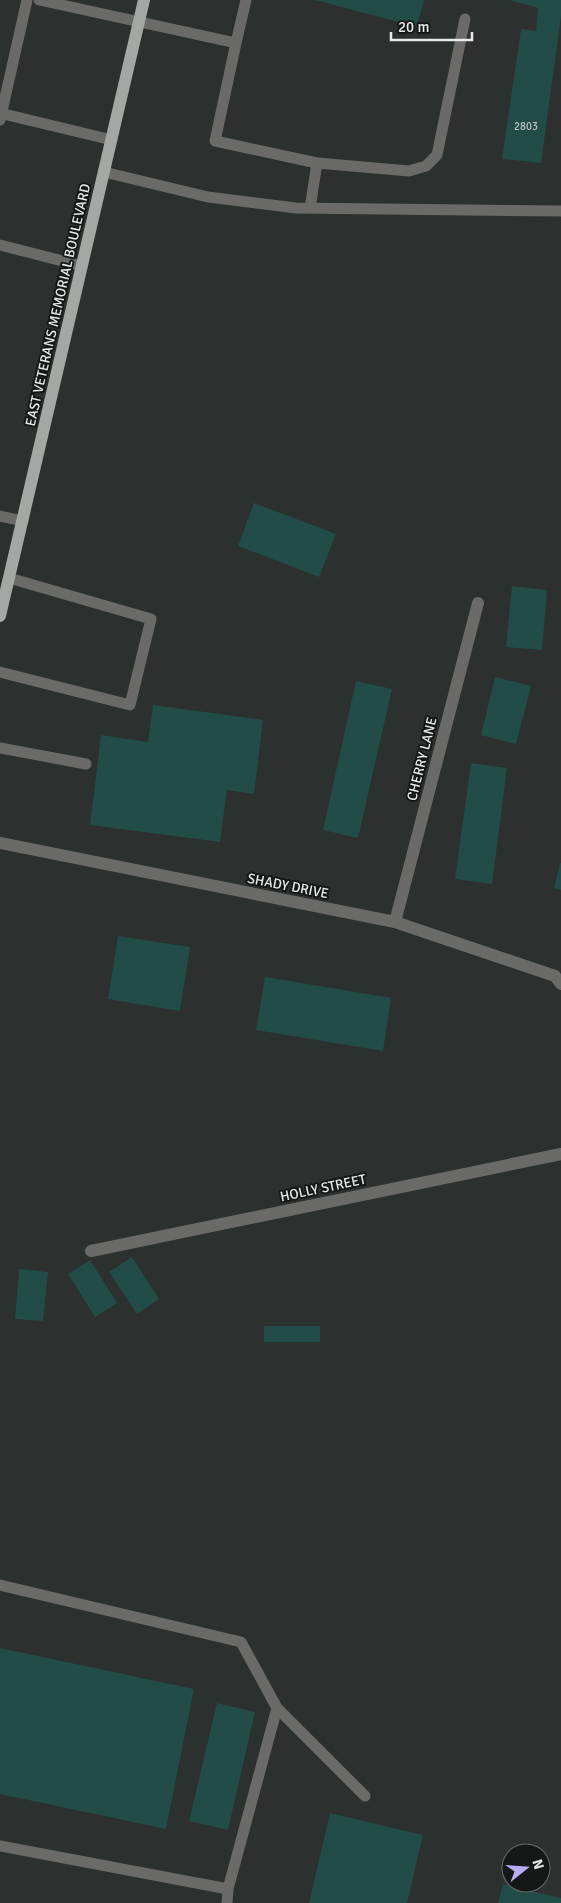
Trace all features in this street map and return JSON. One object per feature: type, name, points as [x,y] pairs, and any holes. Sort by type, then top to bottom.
[{"type":"main road","name":"EAST VETERANS MEMORIAL BOULEVARD","points":[[0,616],[144,0]]},
{"type":"street","name":"CHERRY LANE","points":[[395,922],[478,603]]},
{"type":"street","name":"SHADY DRIVE","points":[[0,843],[395,922],[559,977]]},
{"type":"street","name":"HOLLY STREET","points":[[91,1251],[561,1154]]},
{"type":"lane","points":[[27,0],[1,116],[112,140]]},
{"type":"lane","points":[[38,0],[236,43]]},
{"type":"lane","points":[[246,0],[215,141],[317,163],[409,171],[426,166],[437,155],[465,19]]},
{"type":"lane","points":[[310,208],[317,163]]},
{"type":"lane","points":[[104,172],[208,198],[310,208],[561,211]]},
{"type":"lane","points":[[0,245],[82,266]]},
{"type":"lane","points":[[0,516],[22,521]]},
{"type":"lane","points":[[0,672],[130,705],[151,619],[9,578]]},
{"type":"lane","points":[[0,748],[86,764]]},
{"type":"lane","points":[[0,1585],[241,1642],[276,1708],[364,1796]]},
{"type":"lane","points":[[227,1903],[228,1889],[276,1708]]},
{"type":"lane","points":[[0,1846],[228,1889]]},
{"type":"building","points":[[315,0],[424,0],[417,27]]},
{"type":"building","points":[[510,0],[561,0],[561,16],[541,163],[502,159],[521,29],[536,31],[538,8]]},
{"type":"building","points":[[254,503],[336,534],[319,577],[238,546]]},
{"type":"building","points":[[512,586],[547,590],[542,650],[506,647]]},
{"type":"building","points":[[495,677],[531,686],[516,744],[481,735]]},
{"type":"building","points":[[356,681],[392,689],[358,838],[323,830]]},
{"type":"building","points":[[153,705],[263,720],[254,794],[227,790],[220,842],[90,825],[101,735],[148,742]]},
{"type":"building","points":[[471,763],[507,768],[492,884],[455,879]]},
{"type":"building","points":[[561,863],[561,890],[554,888]]},
{"type":"building","points":[[118,936],[190,947],[180,1011],[108,999]]},
{"type":"building","points":[[265,977],[391,998],[383,1051],[256,1030]]},
{"type":"building","points":[[132,1257],[159,1299],[137,1314],[109,1272]]},
{"type":"building","points":[[90,1260],[117,1303],[95,1317],[68,1274]]},
{"type":"building","points":[[19,1269],[48,1272],[43,1321],[15,1319]]},
{"type":"building","points":[[264,1326],[320,1326],[320,1342],[264,1342]]},
{"type":"building","points":[[0,1648],[194,1689],[166,1829],[0,1794]]},
{"type":"building","points":[[217,1703],[255,1712],[228,1830],[189,1821]]},
{"type":"building","points":[[330,1813],[423,1835],[407,1903],[309,1903]]},
{"type":"building","points":[[501,1892],[540,1893],[561,1898],[561,1903],[498,1903]]}]
